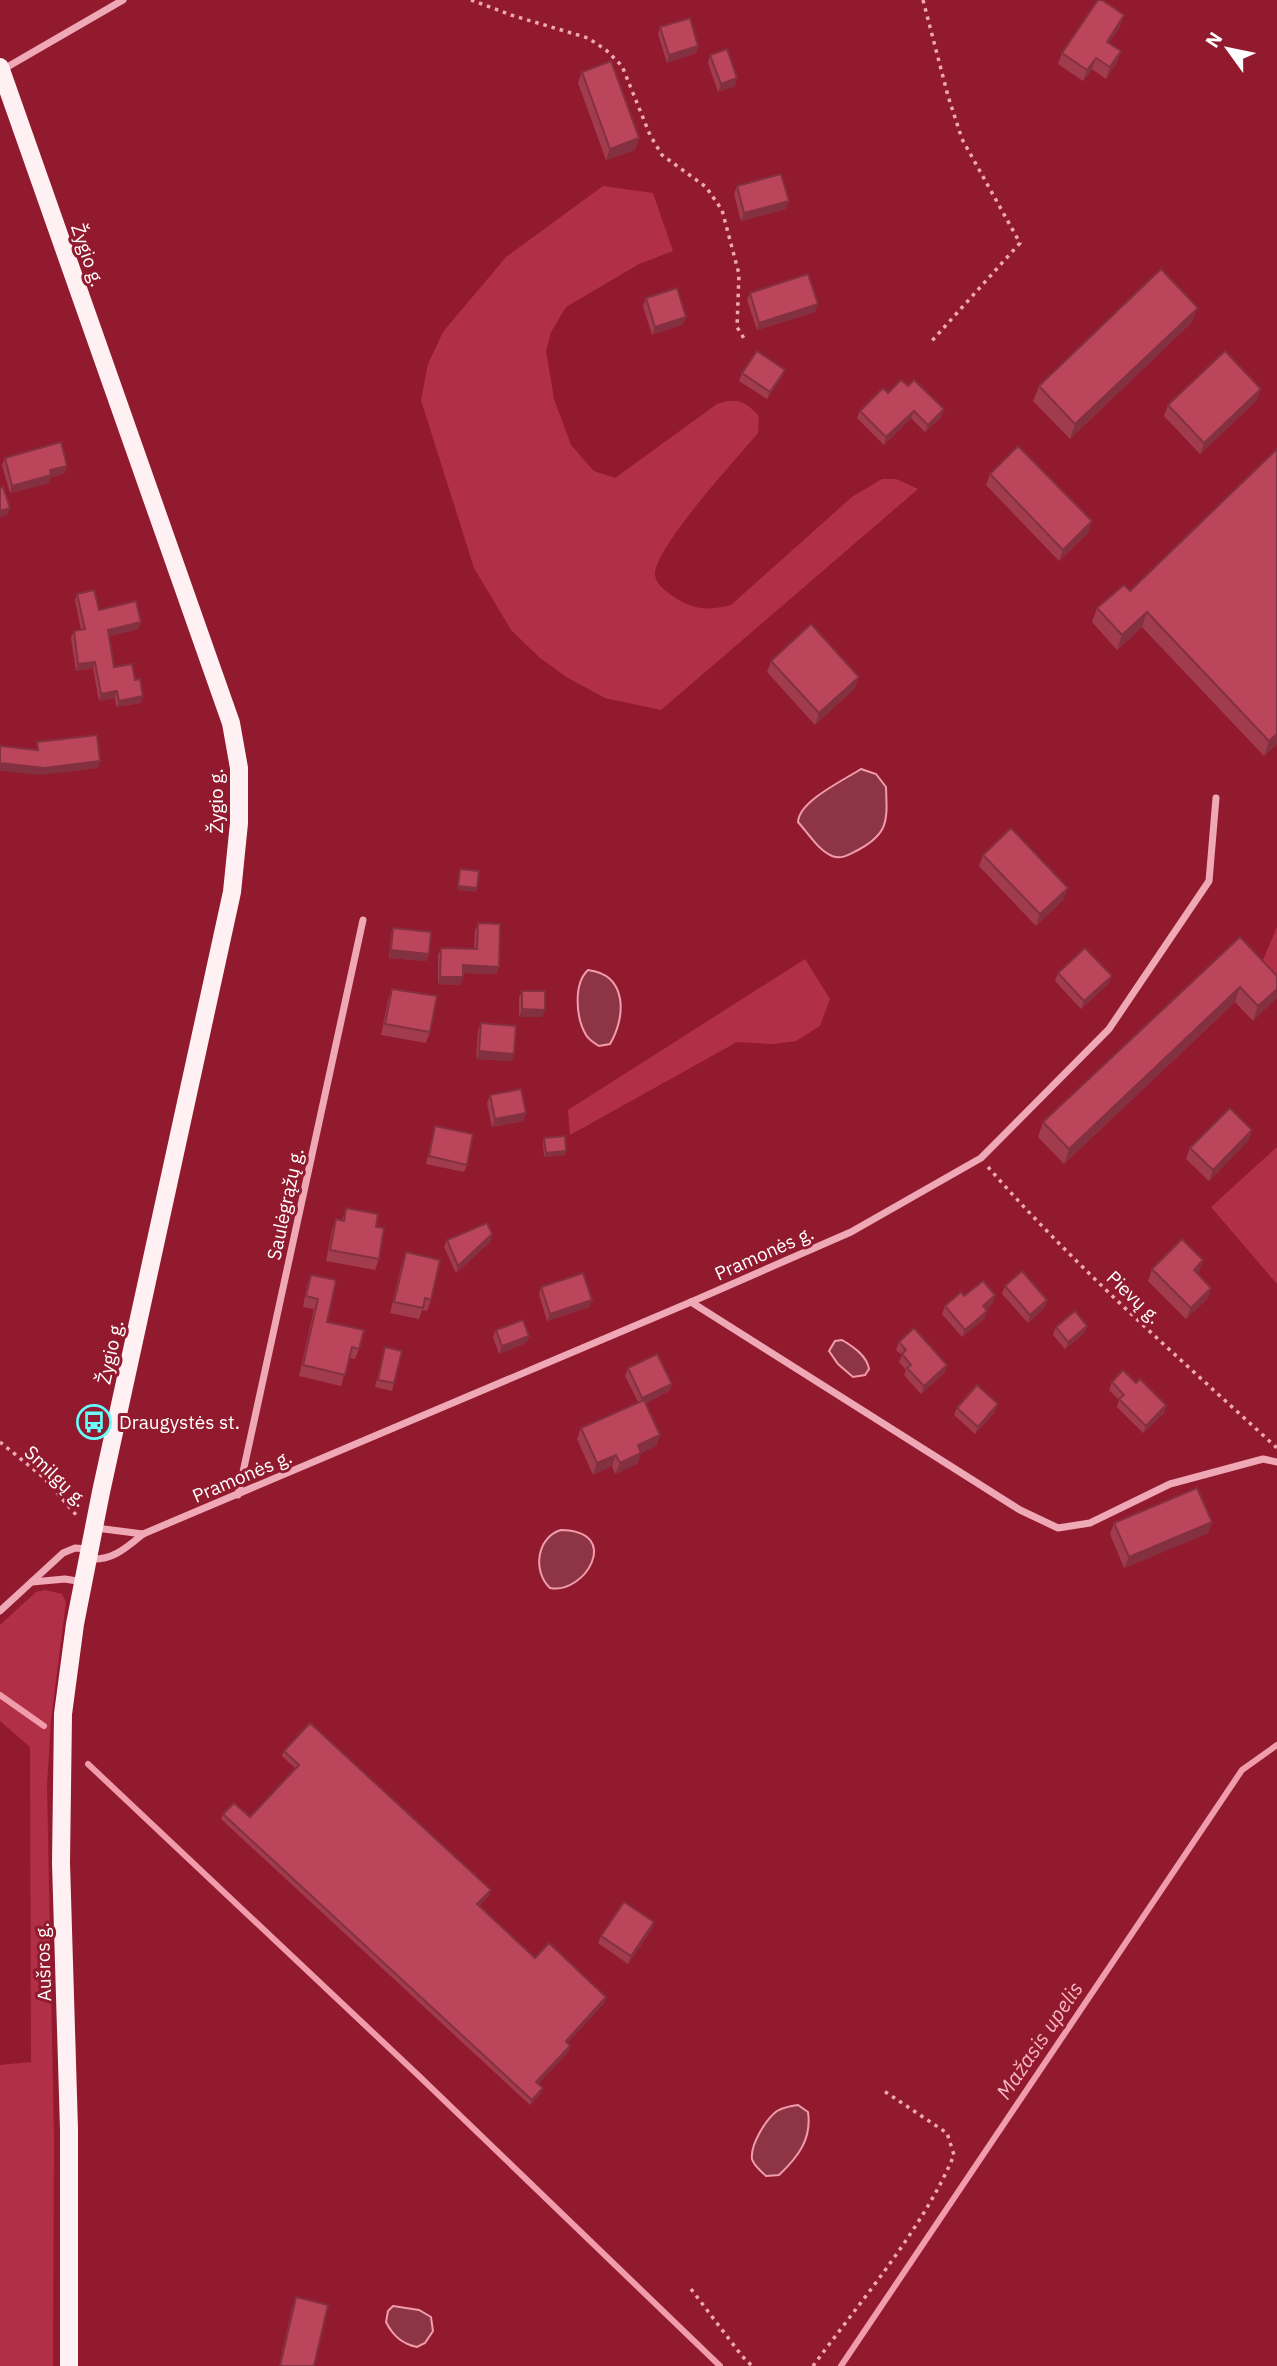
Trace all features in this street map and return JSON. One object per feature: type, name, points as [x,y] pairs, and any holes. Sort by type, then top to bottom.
[{"type":"main road","name":"Žygio g.","points":[[1,69],[231,723],[239,768],[239,822],[232,892],[89,1554]]},
{"type":"main road","name":"Aušros g.","points":[[69,2366],[69,2129],[60,1776],[68,1671],[89,1554]]},
{"type":"street","points":[[1,69],[123,0]]},
{"type":"street","name":"Pramonės g.","points":[[0,1611],[62,1553],[75,1548],[102,1560],[114,1556],[144,1534],[851,1232],[981,1158],[1109,1029],[1209,881],[1216,798]]},
{"type":"street","name":"Saulėgrąžų g.","points":[[238,1494],[363,920]]},
{"type":"street","points":[[691,1302],[1020,1510],[1058,1528],[1090,1522],[1170,1484],[1263,1460],[1277,1462]]},
{"type":"street","points":[[94,1528],[144,1534]]},
{"type":"street","points":[[32,1582],[65,1579],[83,1582]]},
{"type":"path","points":[[471,0],[588,38],[606,50],[622,66],[650,135],[662,155],[706,187],[722,210],[739,274],[737,327],[745,340]]},
{"type":"path","points":[[923,0],[947,96],[962,139],[1020,243],[930,342]]},
{"type":"path","name":"Pievų g.","points":[[981,1158],[1036,1222],[1138,1321],[1277,1448]]},
{"type":"path","name":"Smilgų g.","points":[[0,1442],[43,1477],[69,1509],[94,1528]]},
{"type":"path","points":[[813,2366],[942,2184],[954,2155],[947,2133],[884,2091]]},
{"type":"path","points":[[691,2289],[752,2366]]},
{"type":"shaded area","points":[[603,186],[653,193],[673,251],[639,264],[566,307],[551,332],[546,351],[554,399],[571,445],[594,471],[615,478],[717,404],[741,402],[759,416],[758,433],[698,503],[667,545],[655,575],[663,589],[693,606],[715,608],[731,605],[852,497],[882,479],[896,479],[918,489],[661,710],[605,698],[568,678],[540,658],[511,630],[474,568],[421,400],[428,364],[443,332],[506,257]]},
{"type":"shaded area","points":[[861,769],[876,774],[886,787],[887,808],[884,824],[868,844],[846,856],[832,856],[818,846],[798,822],[800,814],[814,799]]},
{"type":"shaded area","points":[[1277,927],[1277,981],[1263,960]]},
{"type":"shaded area","points":[[805,959],[830,999],[820,1026],[796,1041],[773,1044],[737,1042],[570,1135],[568,1110]]},
{"type":"shaded area","points":[[588,970],[611,980],[617,988],[621,1010],[610,1044],[599,1046],[592,1041],[586,1035],[580,1020],[578,992]]},
{"type":"shaded area","points":[[1277,1147],[1277,1284],[1211,1207]]},
{"type":"shaded area","points":[[842,1340],[866,1360],[869,1369],[865,1375],[853,1377],[838,1364],[829,1351],[835,1341]]},
{"type":"shaded area","points":[[561,1530],[580,1533],[590,1540],[594,1551],[592,1562],[575,1582],[563,1588],[550,1588],[541,1573],[540,1555],[547,1540]]},
{"type":"shaded area","points":[[45,1590],[62,1594],[66,1602],[51,1720],[47,1785],[54,2139],[53,2366],[0,2366],[0,2065],[31,2062],[30,1747],[0,1721],[0,1625],[36,1592]]},
{"type":"shaded area","points":[[798,2105],[808,2112],[806,2139],[779,2175],[766,2176],[752,2159],[756,2140],[777,2111]]},
{"type":"shaded area","points":[[393,2306],[419,2310],[431,2317],[433,2331],[425,2343],[412,2346],[395,2335],[386,2322],[388,2311]]},
{"type":"building","points":[[1098,0],[1124,15],[1107,42],[1121,51],[1110,67],[1096,58],[1087,70],[1062,53]]},
{"type":"building","points":[[690,18],[698,46],[669,55],[660,27]]},
{"type":"building","points":[[727,49],[737,78],[721,84],[710,55]]},
{"type":"building","points":[[611,61],[639,138],[610,149],[582,72]]},
{"type":"building","points":[[781,174],[789,201],[744,213],[737,186]]},
{"type":"building","points":[[1161,269],[1198,308],[1075,424],[1039,386]]},
{"type":"building","points":[[808,274],[818,304],[759,323],[750,293]]},
{"type":"building","points":[[677,288],[686,317],[655,327],[646,298]]},
{"type":"building","points":[[757,351],[785,370],[770,392],[742,373]]},
{"type":"building","points":[[1225,351],[1261,389],[1204,443],[1168,405]]},
{"type":"building","points":[[901,380],[908,386],[914,380],[944,409],[928,425],[914,411],[886,437],[860,411],[883,388],[888,393]]},
{"type":"building","points":[[61,442],[67,466],[50,470],[51,475],[12,486],[5,458]]},
{"type":"building","points":[[1018,446],[1092,521],[1063,550],[990,474]]},
{"type":"building","points":[[1277,449],[1277,734],[1269,741],[1147,612],[1122,635],[1097,608],[1124,585],[1130,591]]},
{"type":"building","points":[[3,487],[10,508],[0,511],[0,488]]},
{"type":"building","points":[[94,590],[99,610],[136,601],[141,622],[108,630],[114,667],[132,664],[135,680],[140,679],[143,696],[119,701],[117,691],[101,694],[95,662],[78,664],[74,631],[85,629],[77,594]]},
{"type":"building","points":[[811,624],[859,677],[819,713],[771,661]]},
{"type":"building","points":[[97,735],[100,761],[44,768],[0,763],[0,746],[38,750],[37,742]]},
{"type":"building","points":[[1011,828],[1068,888],[1040,914],[983,855]]},
{"type":"building","points":[[460,869],[479,871],[477,888],[458,886]]},
{"type":"building","points":[[478,923],[500,924],[499,967],[463,965],[463,977],[440,977],[441,948],[477,949]]},
{"type":"building","points":[[393,928],[431,932],[429,954],[391,950]]},
{"type":"building","points":[[1240,937],[1277,976],[1277,989],[1258,1006],[1240,987],[1069,1149],[1043,1122]]},
{"type":"building","points":[[1085,948],[1112,976],[1084,1001],[1058,973]]},
{"type":"building","points":[[392,989],[437,996],[430,1032],[385,1024]]},
{"type":"building","points":[[522,991],[545,991],[545,1010],[522,1009]]},
{"type":"building","points":[[481,1023],[516,1026],[514,1054],[479,1051]]},
{"type":"building","points":[[521,1089],[526,1113],[495,1119],[490,1095]]},
{"type":"building","points":[[1230,1108],[1252,1130],[1213,1170],[1190,1148]]},
{"type":"building","points":[[435,1126],[473,1134],[467,1165],[429,1156]]},
{"type":"building","points":[[565,1136],[566,1151],[546,1153],[544,1138]]},
{"type":"building","points":[[346,1208],[378,1214],[376,1227],[384,1228],[379,1259],[330,1250],[336,1219],[344,1221]]},
{"type":"building","points":[[487,1223],[492,1234],[458,1266],[447,1240]]},
{"type":"building","points":[[1182,1239],[1203,1260],[1194,1270],[1211,1288],[1191,1308],[1152,1269]]},
{"type":"building","points":[[406,1252],[440,1260],[431,1300],[425,1298],[423,1308],[394,1302]]},
{"type":"building","points":[[1022,1271],[1047,1300],[1030,1315],[1005,1286]]},
{"type":"building","points":[[583,1273],[592,1300],[550,1314],[541,1287]]},
{"type":"building","points":[[311,1275],[336,1280],[327,1322],[364,1330],[359,1349],[352,1347],[345,1375],[303,1365],[318,1299],[306,1296]]},
{"type":"building","points":[[983,1281],[995,1295],[983,1306],[987,1311],[965,1330],[945,1306],[961,1292],[964,1296]]},
{"type":"building","points":[[1075,1311],[1087,1326],[1068,1342],[1056,1327]]},
{"type":"building","points":[[523,1320],[529,1336],[502,1346],[496,1330]]},
{"type":"building","points":[[914,1328],[947,1365],[924,1386],[907,1368],[911,1365],[902,1354],[906,1350],[899,1342]]},
{"type":"building","points":[[385,1347],[402,1351],[394,1383],[378,1380]]},
{"type":"building","points":[[657,1354],[672,1384],[642,1398],[628,1368]]},
{"type":"building","points":[[1123,1370],[1136,1383],[1140,1379],[1166,1405],[1146,1426],[1119,1399],[1124,1395],[1112,1382]]},
{"type":"building","points":[[977,1385],[998,1404],[978,1427],[957,1408]]},
{"type":"building","points":[[644,1400],[660,1435],[638,1445],[641,1453],[620,1463],[616,1455],[597,1463],[581,1428]]},
{"type":"building","points":[[1197,1488],[1212,1522],[1129,1557],[1114,1523]]},
{"type":"building","points":[[310,1723],[491,1890],[477,1904],[535,1958],[549,1943],[606,1997],[566,2041],[570,2046],[536,2082],[543,2088],[532,2100],[223,1814],[234,1803],[250,1817],[299,1765],[284,1751]]},
{"type":"building","points":[[624,1902],[654,1922],[631,1956],[601,1936]]},
{"type":"building","points":[[296,2297],[328,2305],[314,2366],[280,2366]]},
{"type":"waterway","points":[[0,1695],[44,1726]]},
{"type":"waterway","name":"Mažasis upelis","points":[[841,2366],[1242,1770],[1277,1745]]},
{"type":"waterway","points":[[88,1764],[419,2076],[720,2366]]},
{"type":"place","name":"Draugystės st.","points":[[94,1422]]}]
